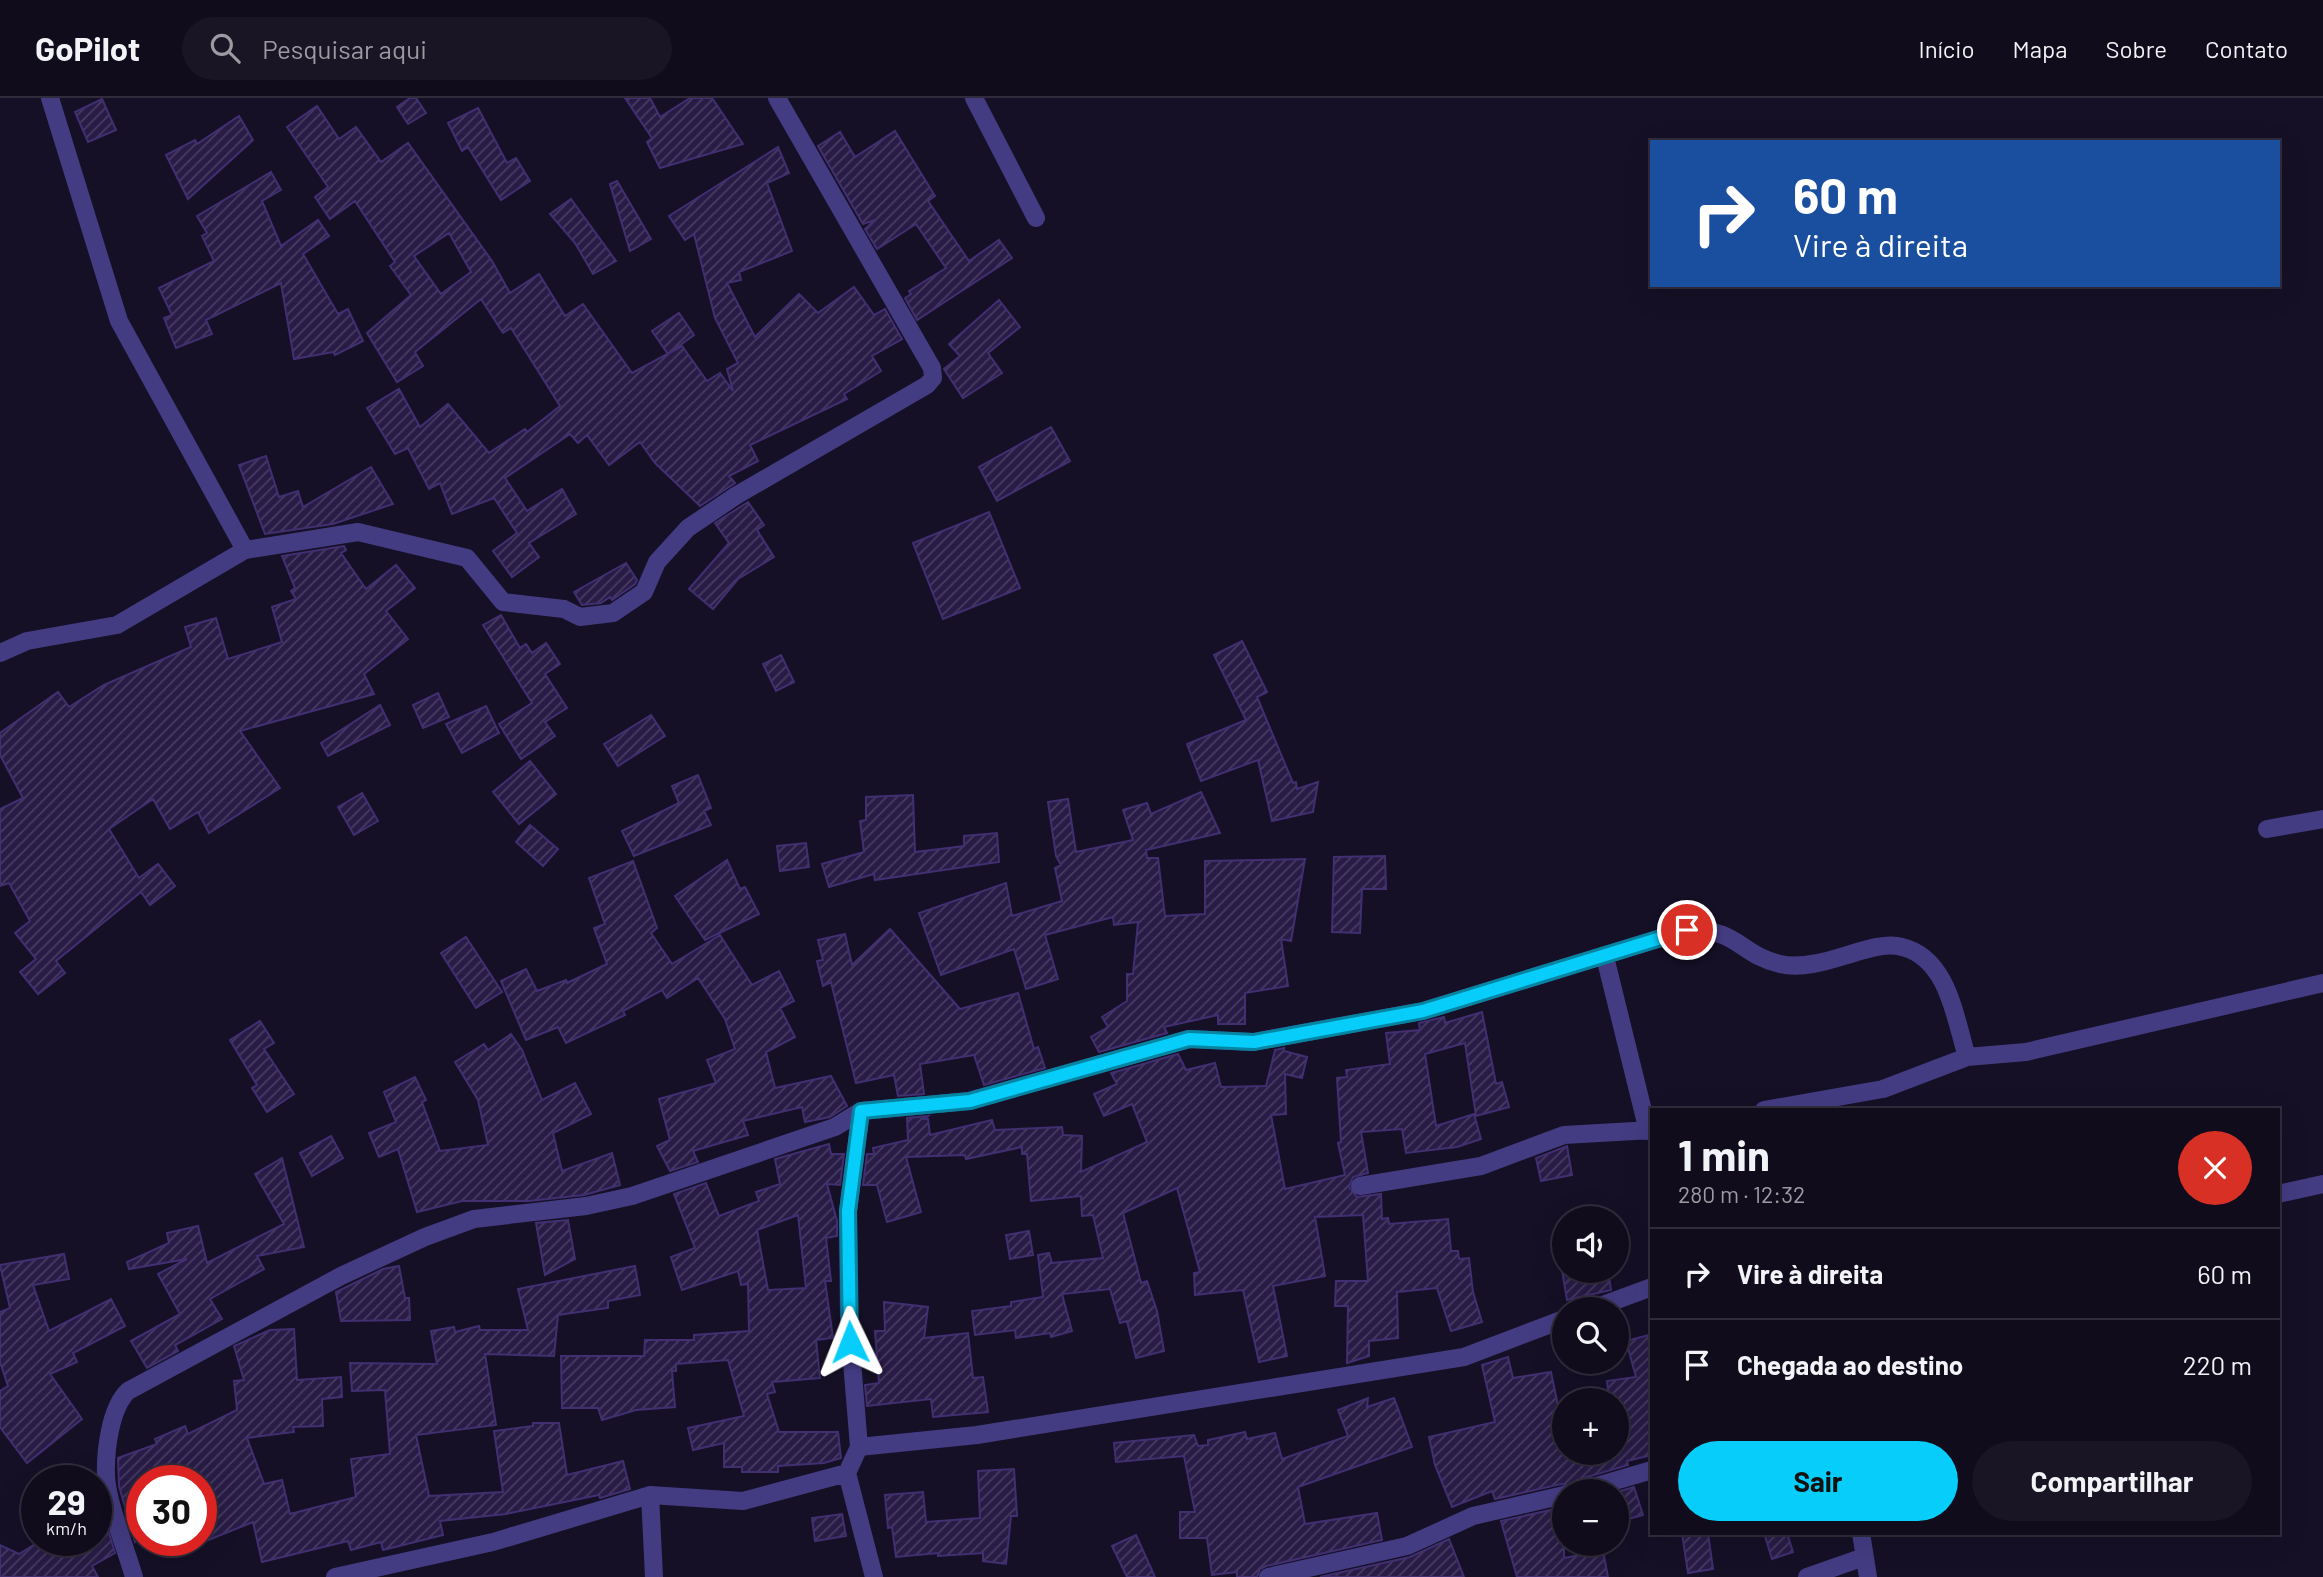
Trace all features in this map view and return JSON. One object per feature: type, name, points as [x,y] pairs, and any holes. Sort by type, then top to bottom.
[{"type":"street","points":[[50,98],[119,321],[245,550]]},
{"type":"street","points":[[0,653],[27,641],[117,625],[245,550],[358,532],[467,558],[503,602],[564,609],[580,617],[613,613],[644,592],[657,562],[688,528],[737,495],[927,386],[933,378],[932,368],[777,98]]},
{"type":"street","points":[[974,98],[1036,218]]},
{"type":"street","points":[[2267,829],[2323,819]]},
{"type":"street","points":[[134,1577],[106,1478],[112,1414],[118,1400],[128,1391],[341,1276],[425,1237],[474,1219],[586,1206],[632,1196],[835,1127],[861,1111],[970,1101],[1189,1039],[1254,1042],[1423,1011],[1687,930],[1708,929],[1725,934],[1760,957],[1796,966],[1871,949],[1900,946],[1922,955],[1936,968],[1947,993],[1967,1057]]},
{"type":"street","points":[[1360,1186],[1482,1166],[1564,1135],[1650,1131],[1605,957]]},
{"type":"street","points":[[1796,1107],[1884,1089],[1967,1057],[2026,1052],[2323,983]]},
{"type":"street","points":[[861,1111],[848,1211],[849,1325],[859,1447],[847,1473],[874,1577]]},
{"type":"street","points":[[2280,1194],[2323,1184]]},
{"type":"street","points":[[1625,1297],[1650,1288]]},
{"type":"street","points":[[859,1447],[977,1435],[1464,1357],[1552,1324]]},
{"type":"street","points":[[1621,1479],[1650,1471]]},
{"type":"street","points":[[335,1577],[493,1542],[650,1495],[743,1501],[847,1473]]},
{"type":"street","points":[[650,1495],[654,1577]]},
{"type":"street","points":[[1269,1577],[1408,1546],[1473,1516],[1552,1498]]},
{"type":"street","points":[[1861,1535],[1868,1577]]},
{"type":"street","points":[[1807,1577],[1864,1557]]},
{"type":"building","points":[[410,98],[416,98],[426,113],[408,124],[397,107]]},
{"type":"building","points":[[625,98],[650,98],[660,117],[690,98],[712,98],[743,144],[660,168],[647,142],[652,138]]},
{"type":"building","points":[[102,99],[116,130],[88,142],[75,112]]},
{"type":"building","points":[[317,106],[339,139],[356,127],[381,162],[408,143],[492,261],[510,293],[539,274],[565,316],[583,304],[632,373],[682,346],[707,381],[720,373],[733,391],[727,369],[738,363],[715,318],[694,234],[685,240],[669,216],[778,147],[789,173],[767,183],[792,251],[739,272],[741,280],[727,283],[755,337],[799,294],[818,313],[854,287],[874,315],[885,309],[902,339],[872,356],[881,371],[844,394],[847,399],[750,445],[758,461],[729,476],[735,483],[700,506],[655,463],[640,442],[609,465],[587,435],[578,443],[570,434],[505,478],[527,511],[562,489],[576,514],[529,543],[539,557],[512,577],[493,551],[517,533],[494,498],[452,514],[440,483],[429,489],[408,448],[395,454],[367,408],[399,389],[420,427],[448,404],[489,453],[525,429],[527,432],[560,406],[511,328],[503,333],[481,299],[415,352],[423,366],[397,382],[367,333],[411,295],[390,266],[395,262],[355,201],[330,219],[315,197],[328,187],[287,127]],"holes":[[[449,233],[471,272],[441,294],[414,256]]]},
{"type":"building","points":[[478,108],[507,163],[516,158],[530,181],[501,200],[468,147],[462,151],[448,123]]},
{"type":"building","points":[[239,116],[253,140],[188,199],[166,155],[195,140],[197,144]]},
{"type":"building","points":[[895,131],[935,196],[928,201],[969,261],[999,240],[1012,258],[917,320],[905,298],[911,294],[909,291],[946,268],[916,224],[877,249],[865,229],[875,220],[863,224],[818,146],[840,132],[855,157]]},
{"type":"building","points":[[271,172],[281,190],[262,201],[281,246],[318,220],[329,236],[303,254],[338,314],[348,309],[363,341],[335,355],[333,352],[294,359],[281,283],[206,320],[212,334],[176,348],[164,318],[172,315],[159,288],[214,261],[202,236],[207,233],[197,216]]},
{"type":"building","points":[[617,181],[651,239],[630,251],[610,184]]},
{"type":"building","points":[[571,199],[616,261],[593,274],[575,243],[550,214]]},
{"type":"building","points":[[999,300],[1020,327],[988,353],[1002,373],[963,398],[944,369],[960,356],[949,344]]},
{"type":"building","points":[[679,313],[694,335],[668,354],[652,331]]},
{"type":"building","points":[[1051,427],[1070,461],[997,501],[979,467]]},
{"type":"building","points":[[266,456],[279,497],[298,491],[303,507],[371,467],[393,504],[333,524],[265,534],[239,465]]},
{"type":"building","points":[[748,502],[764,525],[757,530],[774,557],[738,579],[713,609],[689,589],[729,543],[715,523]]},
{"type":"building","points":[[989,512],[1020,588],[943,619],[913,543]]},
{"type":"building","points":[[344,546],[346,550],[341,553],[366,589],[396,565],[415,588],[386,611],[408,639],[364,674],[374,694],[240,731],[280,788],[209,833],[198,812],[170,829],[153,799],[109,829],[139,878],[158,864],[175,886],[150,905],[141,892],[56,961],[65,973],[38,994],[20,972],[36,959],[15,933],[30,921],[9,883],[0,886],[0,809],[23,798],[0,755],[0,733],[58,692],[69,707],[104,685],[191,647],[185,627],[216,618],[228,659],[282,642],[272,607],[296,599],[291,591],[295,588],[282,556]]},
{"type":"building","points":[[626,563],[637,580],[635,584],[612,600],[610,597],[601,603],[582,605],[574,592]]},
{"type":"building","points":[[501,615],[520,648],[526,644],[532,653],[546,643],[560,664],[545,674],[567,708],[545,722],[555,736],[521,759],[499,724],[532,703],[483,625]]},
{"type":"building","points":[[1242,641],[1267,692],[1257,697],[1293,783],[1296,782],[1297,789],[1318,782],[1313,812],[1272,821],[1258,760],[1201,781],[1187,744],[1246,720],[1214,655]]},
{"type":"building","points":[[781,655],[794,682],[776,691],[763,664]]},
{"type":"building","points":[[438,693],[449,717],[423,728],[413,705]]},
{"type":"building","points":[[380,705],[390,725],[328,756],[321,743]]},
{"type":"building","points":[[486,706],[499,733],[462,753],[446,724]]},
{"type":"building","points":[[651,715],[665,736],[618,766],[604,744]]},
{"type":"building","points":[[530,761],[556,794],[519,824],[493,792]]},
{"type":"building","points":[[698,775],[711,808],[704,811],[711,825],[634,856],[622,831],[679,803],[672,786]]},
{"type":"building","points":[[1201,792],[1220,833],[1146,850],[1147,858],[1158,858],[1165,916],[1205,914],[1205,861],[1305,859],[1291,941],[1281,939],[1288,986],[1245,993],[1245,1024],[1218,1024],[1218,1015],[1164,1027],[1167,1033],[1099,1052],[1091,1037],[1108,1027],[1102,1017],[1127,1001],[1127,974],[1133,974],[1138,922],[1114,925],[1113,917],[1045,935],[1058,979],[1026,989],[1014,949],[941,975],[919,913],[1006,883],[1012,916],[1062,901],[1055,868],[1061,865],[1056,856],[1048,802],[1068,799],[1076,852],[1133,840],[1123,810],[1147,803],[1151,814]]},
{"type":"building","points":[[362,793],[378,821],[354,835],[338,807]]},
{"type":"building","points":[[913,795],[915,852],[964,846],[964,836],[997,833],[999,862],[875,880],[874,874],[829,887],[822,864],[864,852],[860,821],[866,820],[866,797]]},
{"type":"building","points":[[530,825],[558,849],[543,866],[516,842]]},
{"type":"building","points":[[806,843],[809,867],[780,871],[777,846]]},
{"type":"building","points":[[1385,856],[1386,889],[1362,889],[1360,933],[1332,932],[1334,857]]},
{"type":"building","points":[[727,860],[740,889],[745,887],[759,914],[705,940],[675,896]]},
{"type":"building","points":[[633,861],[657,928],[651,933],[672,964],[720,935],[752,985],[779,971],[794,1001],[780,1008],[795,1037],[766,1052],[775,1088],[831,1076],[847,1106],[830,1117],[805,1122],[802,1107],[743,1121],[748,1135],[693,1151],[698,1162],[670,1171],[657,1146],[670,1140],[659,1099],[716,1083],[707,1060],[735,1049],[725,1019],[698,978],[667,998],[662,990],[623,1011],[625,1015],[566,1043],[558,1027],[526,1040],[501,981],[526,969],[537,991],[566,980],[567,983],[607,964],[594,928],[605,924],[589,878]]},
{"type":"building","points":[[890,929],[960,1009],[1018,993],[1034,1049],[1038,1047],[1045,1068],[984,1085],[974,1055],[920,1064],[924,1094],[898,1096],[894,1075],[856,1083],[831,982],[823,986],[817,961],[823,960],[818,940],[845,934],[852,965]]},
{"type":"building","points":[[466,937],[502,992],[476,1008],[441,953]]},
{"type":"building","points":[[1482,1012],[1496,1084],[1502,1082],[1509,1107],[1476,1116],[1465,1043],[1425,1054],[1436,1126],[1474,1114],[1481,1139],[1457,1147],[1406,1153],[1402,1129],[1361,1132],[1368,1173],[1353,1177],[1349,1187],[1357,1197],[1381,1194],[1382,1219],[1388,1218],[1389,1224],[1448,1219],[1451,1251],[1458,1251],[1459,1259],[1469,1258],[1473,1292],[1482,1322],[1451,1331],[1437,1288],[1397,1292],[1398,1338],[1369,1341],[1369,1356],[1347,1363],[1348,1306],[1335,1306],[1336,1281],[1368,1281],[1363,1215],[1315,1217],[1325,1276],[1273,1286],[1287,1356],[1259,1362],[1243,1290],[1195,1295],[1194,1273],[1200,1272],[1177,1188],[1123,1213],[1141,1283],[1147,1281],[1157,1311],[1164,1351],[1136,1358],[1127,1321],[1120,1323],[1110,1289],[1062,1294],[1072,1331],[1051,1337],[1050,1333],[1016,1338],[1015,1330],[975,1335],[972,1311],[1011,1306],[1011,1302],[1043,1297],[1038,1255],[1049,1253],[1052,1263],[1103,1258],[1093,1215],[1082,1216],[1081,1196],[1031,1201],[1027,1154],[1022,1154],[1022,1147],[966,1159],[965,1155],[906,1157],[921,1212],[887,1222],[877,1185],[863,1185],[867,1154],[874,1154],[873,1148],[908,1140],[907,1118],[928,1116],[924,1119],[928,1119],[930,1135],[992,1120],[995,1130],[1062,1127],[1063,1135],[1082,1136],[1081,1172],[1147,1142],[1132,1104],[1104,1116],[1094,1094],[1117,1084],[1111,1073],[1178,1054],[1186,1070],[1215,1063],[1221,1087],[1266,1086],[1275,1050],[1284,1048],[1284,1051],[1307,1057],[1302,1078],[1285,1074],[1286,1114],[1271,1115],[1285,1189],[1345,1175],[1338,1143],[1341,1142],[1337,1078],[1347,1077],[1346,1070],[1390,1064],[1386,1033],[1420,1030],[1419,1023],[1444,1017],[1445,1023]]},
{"type":"building","points":[[260,1021],[274,1043],[264,1049],[294,1094],[267,1112],[252,1088],[257,1085],[230,1040]]},
{"type":"building","points":[[511,1034],[522,1050],[542,1100],[575,1083],[591,1114],[553,1133],[562,1171],[612,1153],[620,1185],[584,1195],[529,1201],[462,1201],[417,1212],[398,1149],[379,1157],[369,1133],[396,1122],[384,1092],[415,1077],[426,1100],[422,1102],[440,1151],[488,1145],[478,1100],[455,1062],[484,1044],[488,1050]]},
{"type":"building","points":[[331,1136],[343,1158],[312,1176],[300,1153]]},
{"type":"building","points":[[829,1144],[831,1154],[844,1154],[840,1185],[827,1184],[837,1221],[837,1236],[826,1238],[831,1281],[825,1281],[833,1338],[816,1340],[820,1378],[772,1382],[775,1392],[767,1394],[779,1432],[838,1432],[841,1458],[824,1463],[778,1466],[778,1472],[742,1472],[742,1467],[724,1467],[724,1443],[693,1450],[688,1428],[744,1416],[728,1360],[676,1364],[676,1371],[672,1371],[675,1407],[636,1410],[602,1420],[598,1408],[562,1408],[561,1356],[644,1356],[645,1340],[694,1340],[694,1335],[749,1331],[748,1284],[741,1285],[738,1271],[682,1290],[671,1257],[695,1248],[674,1194],[706,1183],[719,1216],[759,1201],[756,1192],[780,1184],[775,1159]],"holes":[[[798,1215],[806,1288],[768,1290],[757,1230]]]},
{"type":"building","points":[[1567,1146],[1572,1175],[1541,1181],[1536,1158]]},
{"type":"building","points":[[282,1158],[304,1247],[257,1256],[264,1269],[210,1299],[222,1319],[175,1345],[178,1351],[147,1368],[131,1341],[180,1314],[158,1274],[187,1259],[129,1269],[127,1262],[169,1243],[167,1233],[198,1226],[207,1263],[284,1224],[255,1174]]},
{"type":"building","points":[[568,1220],[575,1259],[545,1275],[536,1223]]},
{"type":"building","points":[[1029,1231],[1033,1255],[1010,1259],[1006,1235]]},
{"type":"building","points":[[64,1254],[69,1279],[33,1285],[49,1331],[111,1299],[125,1326],[73,1353],[77,1362],[50,1374],[82,1419],[27,1463],[0,1427],[0,1391],[8,1386],[0,1362],[0,1312],[10,1308],[0,1265]]},
{"type":"building","points":[[399,1266],[405,1298],[409,1298],[410,1320],[341,1321],[336,1292],[383,1269]]},
{"type":"building","points":[[635,1266],[640,1295],[608,1301],[608,1308],[558,1315],[554,1356],[485,1354],[496,1425],[416,1435],[429,1496],[503,1492],[494,1431],[533,1426],[533,1423],[559,1423],[567,1475],[623,1461],[630,1489],[600,1498],[599,1495],[506,1514],[440,1521],[443,1535],[383,1550],[381,1542],[351,1550],[348,1541],[262,1562],[253,1522],[217,1537],[217,1465],[126,1465],[126,1510],[119,1486],[118,1458],[157,1444],[155,1439],[185,1426],[188,1434],[237,1410],[234,1381],[244,1380],[234,1346],[270,1330],[294,1329],[297,1380],[341,1377],[342,1397],[322,1399],[323,1426],[293,1427],[294,1432],[247,1438],[264,1484],[282,1480],[290,1514],[356,1497],[351,1459],[390,1454],[385,1390],[352,1391],[350,1363],[437,1364],[431,1331],[454,1327],[455,1332],[479,1326],[480,1330],[528,1330],[518,1289]]},
{"type":"building","points":[[1564,1283],[1610,1283],[1611,1290],[1580,1297],[1566,1297]]},
{"type":"building","points":[[884,1302],[928,1307],[924,1338],[968,1333],[973,1378],[983,1377],[988,1412],[933,1417],[931,1399],[867,1406],[865,1385],[879,1383],[875,1331],[885,1331]]},
{"type":"building","points":[[1649,1335],[1650,1455],[1629,1461],[1629,1388],[1608,1388],[1607,1381],[1636,1377],[1629,1352],[1629,1340]]},
{"type":"building","points":[[1508,1357],[1513,1378],[1551,1372],[1554,1388],[1552,1388],[1552,1465],[1628,1465],[1580,1479],[1552,1479],[1552,1486],[1495,1499],[1492,1491],[1452,1507],[1435,1465],[1429,1437],[1495,1422],[1482,1365]]},
{"type":"building","points":[[1368,1398],[1367,1407],[1394,1398],[1412,1447],[1298,1487],[1305,1524],[1377,1513],[1382,1540],[1266,1566],[1260,1569],[1257,1577],[1237,1577],[1237,1572],[1212,1575],[1207,1538],[1180,1538],[1180,1512],[1195,1512],[1184,1456],[1116,1462],[1114,1443],[1194,1435],[1198,1446],[1208,1445],[1208,1440],[1245,1432],[1247,1439],[1275,1433],[1282,1459],[1348,1436],[1338,1410]]},
{"type":"building","points":[[1014,1469],[1017,1516],[1011,1516],[1006,1564],[983,1561],[983,1553],[896,1557],[892,1527],[888,1528],[885,1495],[923,1492],[926,1522],[980,1518],[978,1471]]},
{"type":"building","points":[[1634,1487],[1643,1515],[1629,1519],[1629,1488]]},
{"type":"building","points":[[1552,1510],[1552,1556],[1604,1556],[1608,1577],[1517,1577],[1501,1521]]},
{"type":"building","points":[[842,1514],[846,1536],[815,1541],[812,1518]]},
{"type":"building","points":[[1136,1535],[1155,1577],[1127,1577],[1112,1546]]},
{"type":"building","points":[[1682,1535],[1708,1535],[1713,1569],[1688,1573]]},
{"type":"building","points":[[1765,1535],[1788,1535],[1793,1552],[1772,1559]]},
{"type":"building","points":[[1449,1539],[1464,1577],[1320,1577],[1410,1557]]},
{"type":"building","points":[[0,1545],[19,1554],[110,1556],[92,1566],[98,1577],[0,1577]]},
{"type":"route","points":[[850,1342],[848,1211],[861,1111],[970,1101],[1189,1039],[1254,1042],[1334,1025],[1423,1011],[1476,997],[1687,930]]}]
